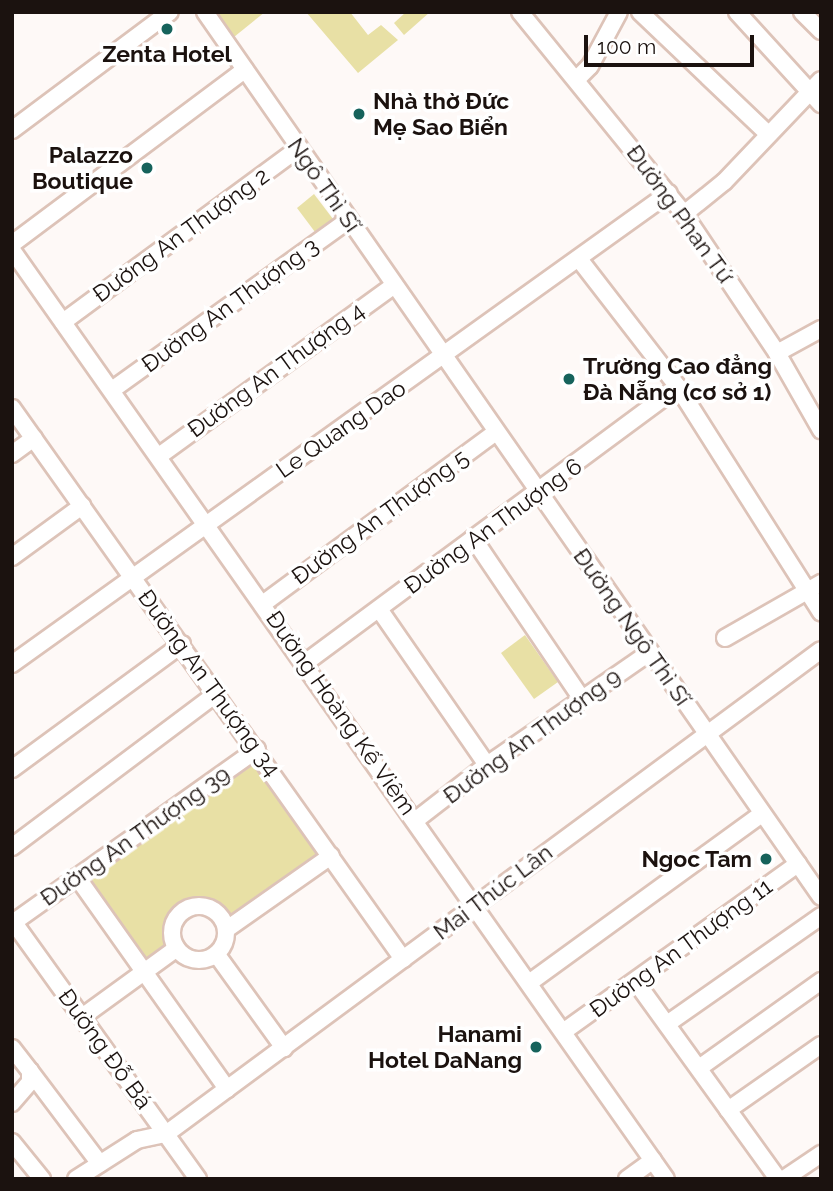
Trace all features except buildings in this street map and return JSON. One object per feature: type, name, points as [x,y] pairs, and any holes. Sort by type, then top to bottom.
[{"type":"street","points":[[12,130],[170,12]]},
{"type":"street","name":"Ngô Thì Sĩ","points":[[205,12],[444,357]]},
{"type":"street","name":"Đường Phan Tứ","points":[[520,12],[669,193],[777,352],[821,430]]},
{"type":"street","points":[[576,79],[590,66],[619,12]]},
{"type":"street","points":[[640,12],[767,133]]},
{"type":"street","points":[[737,12],[815,85],[821,104]]},
{"type":"street","points":[[802,12],[821,31]]},
{"type":"street","points":[[12,244],[245,70]]},
{"type":"street","points":[[684,214],[724,182],[767,133],[815,85]]},
{"type":"street","name":"Đường An Thượng 2","points":[[63,322],[299,148]]},
{"type":"street","name":"Le Quang Dao","points":[[12,664],[131,576],[444,357],[669,193]]},
{"type":"street","name":"Đường An Thượng 3","points":[[112,390],[349,220]]},
{"type":"street","name":"Đường Hoàng Kế Viêm","points":[[12,250],[207,522],[666,1179]]},
{"type":"street","points":[[579,259],[678,387],[814,587],[821,612]]},
{"type":"street","name":"Đường An Thượng 4","points":[[159,456],[394,285]]},
{"type":"street","points":[[777,352],[821,329]]},
{"type":"street","name":"Đường Ngô Thì Sĩ","points":[[444,357],[821,897]]},
{"type":"street","name":"Đường An Thượng 6","points":[[305,663],[539,493],[678,387]]},
{"type":"street","name":"Đường An Thượng 34","points":[[12,408],[182,643],[403,960]]},
{"type":"street","name":"Đường An Thượng 5","points":[[264,603],[496,432]]},
{"type":"street","points":[[12,454],[34,438]]},
{"type":"street","points":[[12,557],[82,506]]},
{"type":"street","points":[[474,538],[582,699]]},
{"type":"street","points":[[725,638],[814,587]]},
{"type":"street","points":[[379,609],[487,765]]},
{"type":"street","points":[[12,769],[182,643]]},
{"type":"street","name":"Mai Thúc Lân","points":[[166,1135],[821,650]]},
{"type":"street","name":"Đường An Thượng 9","points":[[416,820],[487,765],[650,652]]},
{"type":"street","points":[[12,847],[217,693]]},
{"type":"street","name":"Đường An Thượng 39","points":[[13,921],[257,749]]},
{"type":"street","points":[[529,983],[762,814]]},
{"type":"street","points":[[227,929],[331,856]]},
{"type":"street","name":"Đường An Thượng 11","points":[[564,1032],[797,864]]},
{"type":"street","points":[[77,877],[228,1089]]},
{"type":"street","points":[[211,908],[227,929],[225,943],[216,955],[191,959],[177,948],[172,931],[185,909],[211,908]]},
{"type":"street","points":[[667,1024],[821,916]]},
{"type":"street","name":"Đường Đỗ Bá","points":[[13,921],[198,1179]]},
{"type":"street","points":[[82,1017],[177,948]]},
{"type":"street","points":[[216,955],[284,1048]]},
{"type":"street","points":[[699,1068],[821,981]]},
{"type":"street","points":[[636,982],[778,1179]]},
{"type":"street","points":[[729,1110],[821,1045]]},
{"type":"street","points":[[12,1048],[100,1164]]},
{"type":"street","points":[[12,1103],[27,1090],[30,1071]]},
{"type":"street","points":[[76,1179],[137,1140],[166,1135]]},
{"type":"street","points":[[12,1142],[42,1179]]},
{"type":"street","points":[[784,1179],[821,1154]]},
{"type":"street","points":[[627,1179],[653,1160]]},
{"type":"shaded area","points":[[217,12],[265,12],[234,37]]},
{"type":"shaded area","points":[[306,12],[350,12],[368,35],[381,25],[398,40],[358,73]]},
{"type":"shaded area","points":[[406,12],[430,12],[404,35],[394,23]]},
{"type":"shaded area","points":[[314,194],[333,219],[315,232],[297,208]]},
{"type":"shaded area","points":[[525,635],[558,682],[534,699],[501,653]]},
{"type":"shaded area","points":[[250,763],[260,767],[317,848],[317,857],[237,919],[214,903],[186,903],[173,911],[168,922],[165,949],[151,960],[142,960],[91,884],[92,872]]},
{"type":"place","name":"Zenta Hotel","points":[[167,29]]},
{"type":"place","name":"Nhà thờ Đức Mẹ Sao Biển","points":[[359,114]]},
{"type":"place","name":"Palazzo Boutique","points":[[147,168]]},
{"type":"place","name":"Trường Cao đẳng Đà Nẵng (cơ sở 1)","points":[[569,379]]},
{"type":"place","name":"Ngoc Tam","points":[[766,859]]},
{"type":"place","name":"Hanami Hotel DaNang","points":[[536,1047]]}]
